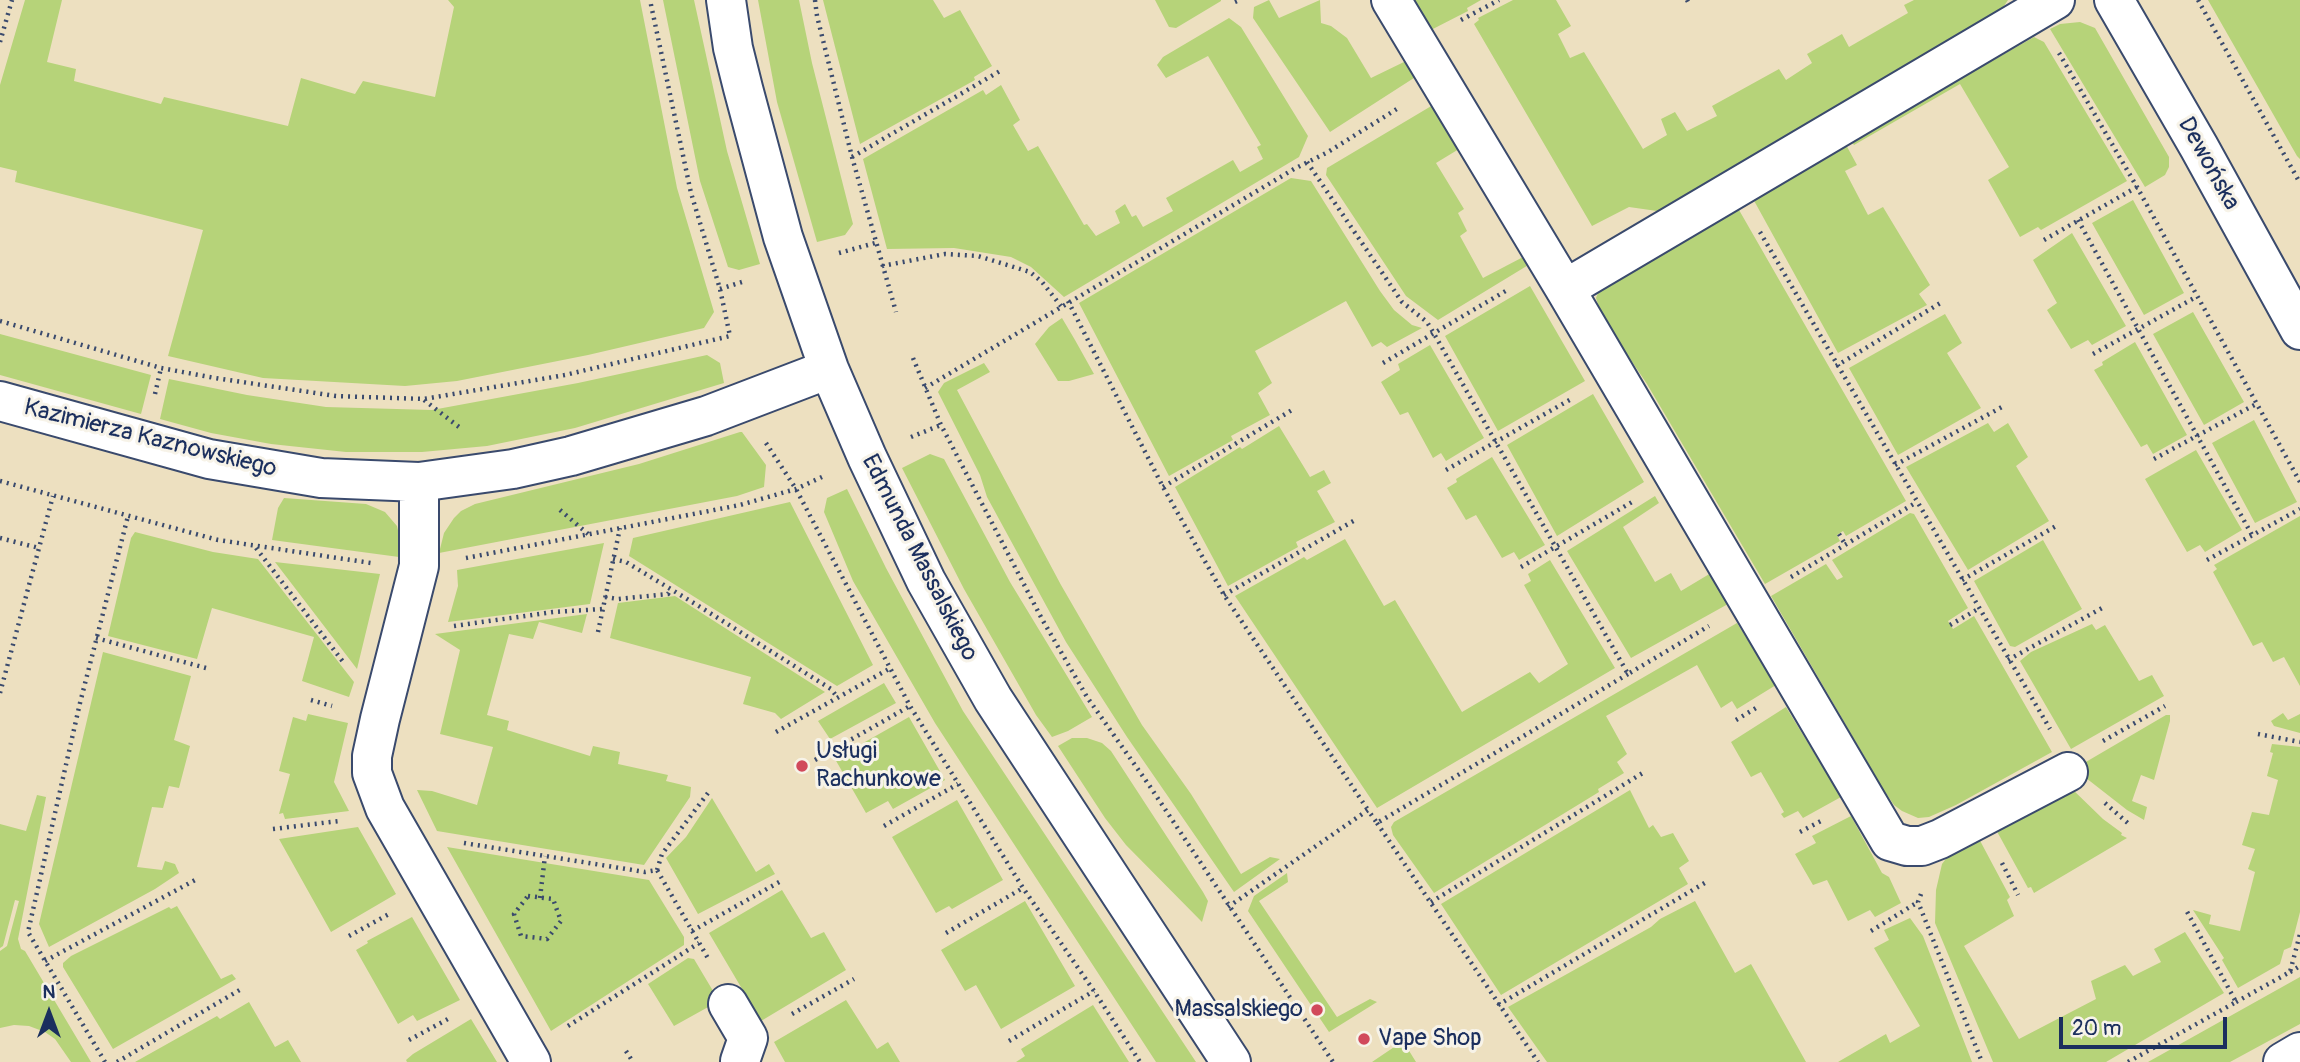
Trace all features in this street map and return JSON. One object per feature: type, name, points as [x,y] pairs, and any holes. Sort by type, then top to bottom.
[{"type":"street","name":"Edmunda Massalskiego","points":[[726,0],[733,48],[769,192],[829,369],[867,457],[926,580],[993,699],[1231,1062]]},
{"type":"street","points":[[1391,0],[1558,277],[1890,841],[1907,846],[1922,846],[1940,839],[2072,752]]},
{"type":"street","name":"Dewońska","points":[[2114,0],[2300,330]]},
{"type":"street","points":[[1558,277],[1735,188],[2045,6]]},
{"type":"street","name":"Kazimierza Kaznowskiego","points":[[0,401],[209,459],[321,478],[419,482],[513,469],[571,456],[706,416],[829,369]]},
{"type":"street","points":[[419,482],[419,566],[380,719],[372,756],[372,773],[385,808],[529,1058]]},
{"type":"street","points":[[729,1004],[741,1056]]},
{"type":"street","points":[[2283,1062],[2300,1052]]},
{"type":"path","points":[[0,42],[12,0]]},
{"type":"path","points":[[0,321],[161,368],[215,378],[335,396],[424,399],[565,375],[730,336],[720,289],[691,193],[650,0]]},
{"type":"path","points":[[815,0],[852,157],[896,312]]},
{"type":"path","points":[[2198,0],[2299,180]]},
{"type":"path","points":[[2045,6],[2137,187],[2300,482]]},
{"type":"path","points":[[852,157],[1000,71]]},
{"type":"path","points":[[925,388],[1068,301],[1328,152],[1406,104]]},
{"type":"path","points":[[1307,162],[1402,302],[1427,322],[1628,674]]},
{"type":"path","points":[[2044,240],[2137,187]]},
{"type":"path","points":[[1735,188],[2008,660],[2072,752],[2165,706]]},
{"type":"path","points":[[2078,220],[2252,535]]},
{"type":"path","points":[[835,255],[875,243]]},
{"type":"path","points":[[882,266],[945,254],[978,256],[1030,272],[1042,282],[1060,306]]},
{"type":"path","points":[[1383,363],[1433,332],[1558,277]]},
{"type":"path","points":[[720,289],[752,279]]},
{"type":"path","points":[[2093,354],[2196,297]]},
{"type":"path","points":[[1068,301],[1163,487],[1224,595],[1538,1062]]},
{"type":"path","points":[[1836,366],[1942,302]]},
{"type":"path","points":[[913,358],[941,425],[1042,619],[1087,697],[1149,785],[1333,1062]]},
{"type":"path","points":[[1446,470],[1615,374]]},
{"type":"path","points":[[2154,459],[2258,403]]},
{"type":"path","points":[[1895,465],[2002,407]]},
{"type":"path","points":[[1163,487],[1292,410]]},
{"type":"path","points":[[903,441],[941,425]]},
{"type":"path","points":[[762,438],[796,489],[910,706],[1023,888],[1140,1062]]},
{"type":"path","points":[[796,489],[828,475]]},
{"type":"path","points":[[0,481],[128,516],[96,638],[28,932],[105,1062]]},
{"type":"path","points":[[0,692],[53,496]]},
{"type":"path","points":[[1521,568],[1633,502]]},
{"type":"path","points":[[1795,575],[1917,502]]},
{"type":"path","points":[[2207,560],[2300,509]]},
{"type":"path","points":[[1224,595],[1357,519]]},
{"type":"path","points":[[1962,580],[2056,526]]},
{"type":"path","points":[[598,632],[620,528]]},
{"type":"path","points":[[1839,534],[1845,544]]},
{"type":"path","points":[[0,537],[39,548]]},
{"type":"path","points":[[255,547],[345,663]]},
{"type":"path","points":[[613,559],[626,562],[671,589],[831,689],[838,698]]},
{"type":"path","points":[[605,597],[618,599],[668,594],[671,589]]},
{"type":"path","points":[[1377,823],[1750,602]]},
{"type":"path","points":[[2008,660],[2102,608]]},
{"type":"path","points":[[451,627],[553,612],[603,609]]},
{"type":"path","points":[[1951,625],[1978,609]]},
{"type":"path","points":[[96,638],[206,668]]},
{"type":"path","points":[[776,732],[889,669]]},
{"type":"path","points":[[815,760],[910,706]]},
{"type":"path","points":[[2258,734],[2300,742]]},
{"type":"path","points":[[1431,902],[1646,771]]},
{"type":"path","points":[[884,826],[958,784]]},
{"type":"path","points":[[708,793],[662,854],[657,870],[729,995],[729,1004]]},
{"type":"path","points":[[1228,906],[1368,810]]},
{"type":"path","points":[[273,829],[281,828]]},
{"type":"path","points":[[1871,931],[1918,902],[1940,839]]},
{"type":"path","points":[[455,842],[645,872],[657,870]]},
{"type":"path","points":[[540,898],[545,856]]},
{"type":"path","points":[[46,961],[197,878]]},
{"type":"path","points":[[692,931],[781,881]]},
{"type":"path","points":[[1499,1005],[1708,881]]},
{"type":"path","points":[[946,933],[1023,888]]},
{"type":"path","points":[[528,896],[540,898],[553,899],[561,920],[547,939],[521,936],[514,914],[528,896]]},
{"type":"path","points":[[1918,902],[1982,1062]]},
{"type":"path","points":[[2185,908],[2236,1002]]},
{"type":"path","points":[[349,936],[396,910]]},
{"type":"path","points":[[2290,972],[2300,934]]},
{"type":"path","points":[[529,1058],[699,943]]},
{"type":"path","points":[[2128,1062],[2300,966]]},
{"type":"path","points":[[741,1056],[854,979]]},
{"type":"path","points":[[117,1062],[243,988]]},
{"type":"path","points":[[1009,1041],[1094,991]]},
{"type":"path","points":[[626,1051],[633,1062]]},
{"type":"green space","points":[[25,0],[62,0],[47,62],[76,69],[74,81],[161,104],[164,97],[288,126],[301,78],[355,94],[363,81],[435,97],[454,7],[448,0],[640,0],[677,188],[714,312],[704,328],[457,381],[405,386],[263,378],[168,356],[203,230],[15,182],[17,171],[0,167],[0,85]]},
{"type":"green space","points":[[663,0],[694,0],[727,151],[760,264],[739,270],[728,267],[700,181]]},
{"type":"green space","points":[[758,0],[799,0],[812,63],[853,224],[845,235],[817,242],[777,102]]},
{"type":"green space","points":[[823,0],[933,0],[944,18],[960,10],[992,66],[974,77],[975,80],[860,144]]},
{"type":"green space","points":[[1155,0],[1221,1],[1176,28],[1169,27]]},
{"type":"green space","points":[[1269,0],[1279,18],[1320,0],[1321,23],[1331,26],[1347,38],[1371,78],[1406,61],[1417,76],[1330,132],[1253,18],[1254,7]]},
{"type":"green space","points":[[1408,0],[1481,0],[1467,8],[1468,11],[1427,32]]},
{"type":"green space","points":[[1513,0],[1556,0],[1571,26],[1558,34],[1570,58],[1584,52],[1643,149],[1667,135],[1661,119],[1675,112],[1687,131],[1717,116],[1712,106],[1779,69],[1786,80],[1812,63],[1807,54],[1842,34],[1849,47],[1908,13],[1904,5],[1914,0],[2008,0],[1998,15],[1657,211],[1629,207],[1592,226],[1474,24],[1478,18]]},
{"type":"green space","points":[[2208,0],[2300,0],[2300,159],[2297,156]]},
{"type":"green space","points":[[1229,18],[1241,27],[1308,136],[1299,157],[1064,297],[1031,267],[1011,257],[954,248],[887,249],[863,159],[983,90],[986,95],[1001,85],[1020,120],[1013,125],[1028,151],[1038,146],[1084,225],[1087,224],[1096,236],[1120,223],[1115,211],[1125,204],[1132,217],[1136,215],[1143,227],[1173,211],[1166,198],[1233,160],[1240,172],[1263,159],[1257,147],[1261,145],[1208,56],[1166,78],[1157,65],[1163,57]]},
{"type":"green space","points":[[2080,22],[2095,28],[2169,157],[2169,167],[2165,175],[2145,187],[2050,29],[2060,24]]},
{"type":"green space","points":[[2034,37],[2044,42],[2127,181],[2041,230],[2038,227],[2020,237],[1988,180],[2009,167],[1960,84],[1854,145],[1851,141]]},
{"type":"green space","points":[[1433,105],[1459,149],[1436,163],[1464,209],[1458,213],[1467,231],[1460,236],[1483,278],[1525,256],[1530,264],[1438,320],[1406,296],[1326,175],[1327,168]]},
{"type":"green space","points":[[1845,143],[1857,165],[1845,171],[1868,215],[1883,207],[1930,285],[1919,294],[1927,305],[1838,353],[1752,197]]},
{"type":"green space","points":[[1291,178],[1311,181],[1394,310],[1412,325],[1422,328],[1387,347],[1381,342],[1372,347],[1346,301],[1255,351],[1272,383],[1258,393],[1270,415],[1231,436],[1233,440],[1169,476],[1079,303]]},
{"type":"green space","points":[[2133,200],[2184,293],[2144,315],[2092,223]]},
{"type":"green space","points":[[1735,203],[1906,501],[1846,536],[1843,531],[1837,535],[1840,541],[1765,584],[1647,384],[1602,317],[1596,298],[1601,285]]},
{"type":"green space","points":[[2072,233],[2126,326],[2092,345],[2088,340],[2071,349],[2047,310],[2057,303],[2033,260]]},
{"type":"green space","points":[[1530,286],[1585,381],[1498,431],[1445,336]]},
{"type":"green space","points":[[2193,312],[2244,402],[2204,425],[2153,334]]},
{"type":"green space","points":[[1945,314],[1962,343],[1947,353],[1981,408],[1898,455],[1849,368]]},
{"type":"green space","points":[[1062,318],[1094,374],[1058,381],[1035,344],[1049,327]]},
{"type":"green space","points":[[0,334],[151,375],[141,414],[0,375]]},
{"type":"green space","points":[[2135,342],[2187,435],[2153,454],[2147,444],[2141,447],[2094,370]]},
{"type":"green space","points":[[1430,345],[1484,438],[1446,461],[1441,453],[1433,458],[1408,412],[1400,415],[1381,382],[1400,370],[1398,364]]},
{"type":"green space","points":[[707,355],[720,363],[724,383],[575,428],[487,446],[422,452],[346,452],[271,444],[211,433],[160,419],[169,379],[326,407],[432,410],[578,383]]},
{"type":"green space","points":[[984,363],[990,372],[957,390],[1061,585],[1142,725],[1191,794],[1241,874],[1270,857],[1280,859],[1234,892],[1127,737],[1066,642],[987,497],[980,475],[938,392],[944,383]]},
{"type":"green space","points":[[1593,394],[1644,482],[1557,536],[1507,445]]},
{"type":"green space","points":[[2254,420],[2297,502],[2255,523],[2212,443]]},
{"type":"green space","points":[[1988,423],[1994,432],[2008,423],[2028,457],[2016,466],[2049,521],[1968,570],[1906,467]]},
{"type":"green space","points":[[1279,426],[1310,477],[1324,470],[1331,483],[1317,491],[1335,522],[1296,542],[1298,547],[1228,586],[1175,487]]},
{"type":"green space","points":[[740,432],[766,465],[764,487],[737,496],[439,553],[444,533],[454,518],[475,504],[639,464]]},
{"type":"green space","points":[[2196,450],[2242,530],[2205,552],[2200,545],[2187,552],[2145,479]]},
{"type":"green space","points":[[930,454],[944,459],[1010,582],[1092,717],[1068,731],[1052,737],[1036,715],[964,589],[902,468]]},
{"type":"green space","points":[[1492,457],[1545,545],[1519,560],[1514,552],[1502,558],[1476,515],[1466,520],[1447,488],[1457,482],[1456,479]]},
{"type":"green space","points":[[847,489],[963,711],[1196,1062],[1156,1062],[935,723],[853,581],[824,512],[827,498]]},
{"type":"green space","points":[[1655,496],[1659,503],[1623,527],[1655,582],[1671,573],[1681,591],[1711,573],[1728,604],[1631,658],[1567,551]]},
{"type":"green space","points":[[284,498],[366,504],[385,512],[397,526],[399,557],[272,540],[278,508]]},
{"type":"green space","points":[[790,502],[873,665],[837,686],[629,556],[633,538]]},
{"type":"green space","points":[[1910,513],[1914,514],[1968,608],[1948,621],[1953,629],[1974,616],[2052,752],[1956,805],[1929,817],[1918,818],[1894,805],[1883,789],[1771,596],[1826,564],[1837,580],[1843,577],[1832,560]]},
{"type":"green space","points":[[2300,516],[2300,686],[2284,657],[2273,662],[2262,642],[2253,646],[2213,572],[2217,569],[2214,565]]},
{"type":"green space","points":[[135,532],[213,552],[258,559],[354,682],[349,697],[302,681],[314,637],[212,608],[197,659],[108,636],[131,538]]},
{"type":"green space","points":[[1345,539],[1384,606],[1395,600],[1462,712],[1530,672],[1539,683],[1568,664],[1524,585],[1531,581],[1528,574],[1550,560],[1615,668],[1377,808],[1235,596],[1304,557],[1307,560]]},
{"type":"green space","points":[[2043,540],[2082,609],[2015,647],[2010,646],[1974,581]]},
{"type":"green space","points":[[604,543],[590,604],[448,622],[458,586],[457,570]]},
{"type":"green space","points":[[275,562],[380,574],[357,669]]},
{"type":"green space","points":[[675,596],[825,692],[781,719],[775,713],[743,704],[751,677],[610,638],[618,603]]},
{"type":"green space","points":[[587,614],[582,633],[539,622],[533,639],[509,634],[487,715],[509,721],[507,730],[590,756],[593,746],[620,752],[618,764],[668,775],[666,781],[691,787],[690,797],[644,865],[437,831],[417,790],[432,791],[477,805],[493,747],[440,734],[460,650],[435,634]]},
{"type":"green space","points":[[1737,623],[1776,685],[1737,709],[1732,701],[1721,708],[1697,665],[1606,716],[1627,754],[1617,762],[1624,773],[1598,789],[1599,792],[1434,893],[1393,835],[1391,827],[1394,822]]},
{"type":"green space","points":[[2092,624],[2096,630],[2105,625],[2139,681],[2152,675],[2164,696],[2071,749],[2020,661],[2031,652]]},
{"type":"green space","points":[[103,652],[191,676],[174,740],[190,746],[179,788],[169,786],[163,808],[152,807],[137,867],[162,870],[165,861],[175,864],[179,873],[49,947],[39,924]]},
{"type":"green space","points":[[884,683],[896,703],[830,739],[818,721]]},
{"type":"green space","points":[[1786,707],[1841,797],[1803,818],[1798,811],[1784,818],[1781,814],[1784,812],[1761,772],[1751,777],[1731,742]]},
{"type":"green space","points":[[2283,713],[2288,720],[2300,714],[2300,733],[2274,726],[2271,721]]},
{"type":"green space","points":[[308,714],[348,723],[334,782],[349,811],[285,819],[283,813],[279,814],[290,774],[279,771],[293,717],[306,721]]},
{"type":"green space","points":[[2170,715],[2170,721],[2154,780],[2141,775],[2132,801],[2147,807],[2144,820],[2086,778],[2079,766]]},
{"type":"green space","points":[[909,717],[945,780],[893,809],[888,801],[866,813],[835,759]]},
{"type":"green space","points":[[1072,738],[1087,738],[1102,743],[1111,751],[1203,892],[1208,901],[1202,922],[1126,845],[1058,746]]},
{"type":"green space","points":[[2272,744],[2300,747],[2300,912],[2291,947],[2284,950],[2280,964],[2238,988],[2222,960],[2224,958],[2193,910],[2211,915],[2209,924],[2240,931],[2255,872],[2248,869],[2255,849],[2242,845],[2252,812],[2269,815],[2278,780],[2267,776],[2273,753],[2270,752]]},
{"type":"green space","points":[[2069,786],[2127,838],[2034,893],[2031,887],[2028,888],[1994,826]]},
{"type":"green space","points":[[48,787],[18,939],[21,949],[25,951],[91,1062],[71,1062],[55,1039],[29,1026],[0,1028],[0,951],[7,946],[19,901],[15,900],[3,946],[0,948],[0,824],[26,831],[37,795],[46,797]]},
{"type":"green space","points":[[1630,790],[1649,828],[1653,825],[1661,837],[1673,833],[1689,861],[1679,868],[1688,884],[1501,995],[1441,904]]},
{"type":"green space","points":[[712,798],[756,872],[769,864],[775,874],[698,914],[666,858],[686,837]]},
{"type":"green space","points":[[957,800],[1003,880],[952,909],[949,906],[936,913],[892,837]]},
{"type":"green space","points":[[1851,816],[1882,873],[1889,877],[1901,903],[1875,917],[1870,910],[1848,921],[1827,880],[1813,885],[1795,854],[1816,843],[1812,836]]},
{"type":"green space","points":[[358,827],[396,894],[331,932],[279,839]]},
{"type":"green space","points":[[1977,835],[2010,897],[2007,900],[2014,916],[1964,946],[2019,1039],[2096,999],[2091,981],[2125,965],[2133,976],[2161,962],[2154,949],[2185,932],[2224,993],[2106,1062],[1993,1062],[1935,923],[1936,890],[1942,864],[1948,856]]},
{"type":"green space","points":[[447,847],[649,880],[684,937],[684,945],[551,1031]]},
{"type":"green space","points":[[1287,873],[1288,882],[1259,901],[1337,1017],[1370,999],[1377,1002],[1329,1032],[1248,911],[1254,896]]},
{"type":"green space","points":[[782,890],[811,938],[824,932],[846,970],[761,1021],[709,933]]},
{"type":"green space","points":[[1025,901],[1075,986],[1001,1029],[976,985],[965,991],[941,950]]},
{"type":"green space","points":[[1695,901],[1735,973],[1751,964],[1806,1062],[1547,1062],[1508,1007]]},
{"type":"green space","points":[[177,906],[221,979],[232,974],[236,979],[113,1049],[63,963],[71,956],[169,907],[171,909]]},
{"type":"green space","points":[[412,917],[460,1000],[417,1021],[413,1015],[398,1024],[356,950],[368,943],[367,941]]},
{"type":"green space","points":[[1910,918],[1923,936],[1972,1062],[1838,1062],[1886,1034],[1890,1043],[1920,1026],[1874,948],[1889,940],[1884,930]]},
{"type":"green space","points":[[688,958],[694,959],[719,1001],[674,1026],[648,984]]},
{"type":"green space","points":[[2300,977],[2300,1024],[2230,1062],[2148,1062]]},
{"type":"green space","points":[[846,1000],[877,1049],[888,1042],[900,1062],[785,1062],[774,1042]]},
{"type":"green space","points":[[249,1002],[275,1047],[288,1040],[301,1062],[135,1062],[217,1016],[220,1019]]},
{"type":"green space","points":[[1093,1005],[1129,1062],[1016,1062],[1025,1056],[1021,1049]]},
{"type":"green space","points":[[471,1019],[497,1062],[407,1062],[413,1054]]},
{"type":"green space","points":[[1403,1041],[1416,1062],[1372,1062]]},
{"type":"place","name":"Usługi Rachunkowe","points":[[802,766]]},
{"type":"place","name":"Massalskiego","points":[[1317,1010]]},
{"type":"place","name":"Vape Shop","points":[[1364,1039]]}]
